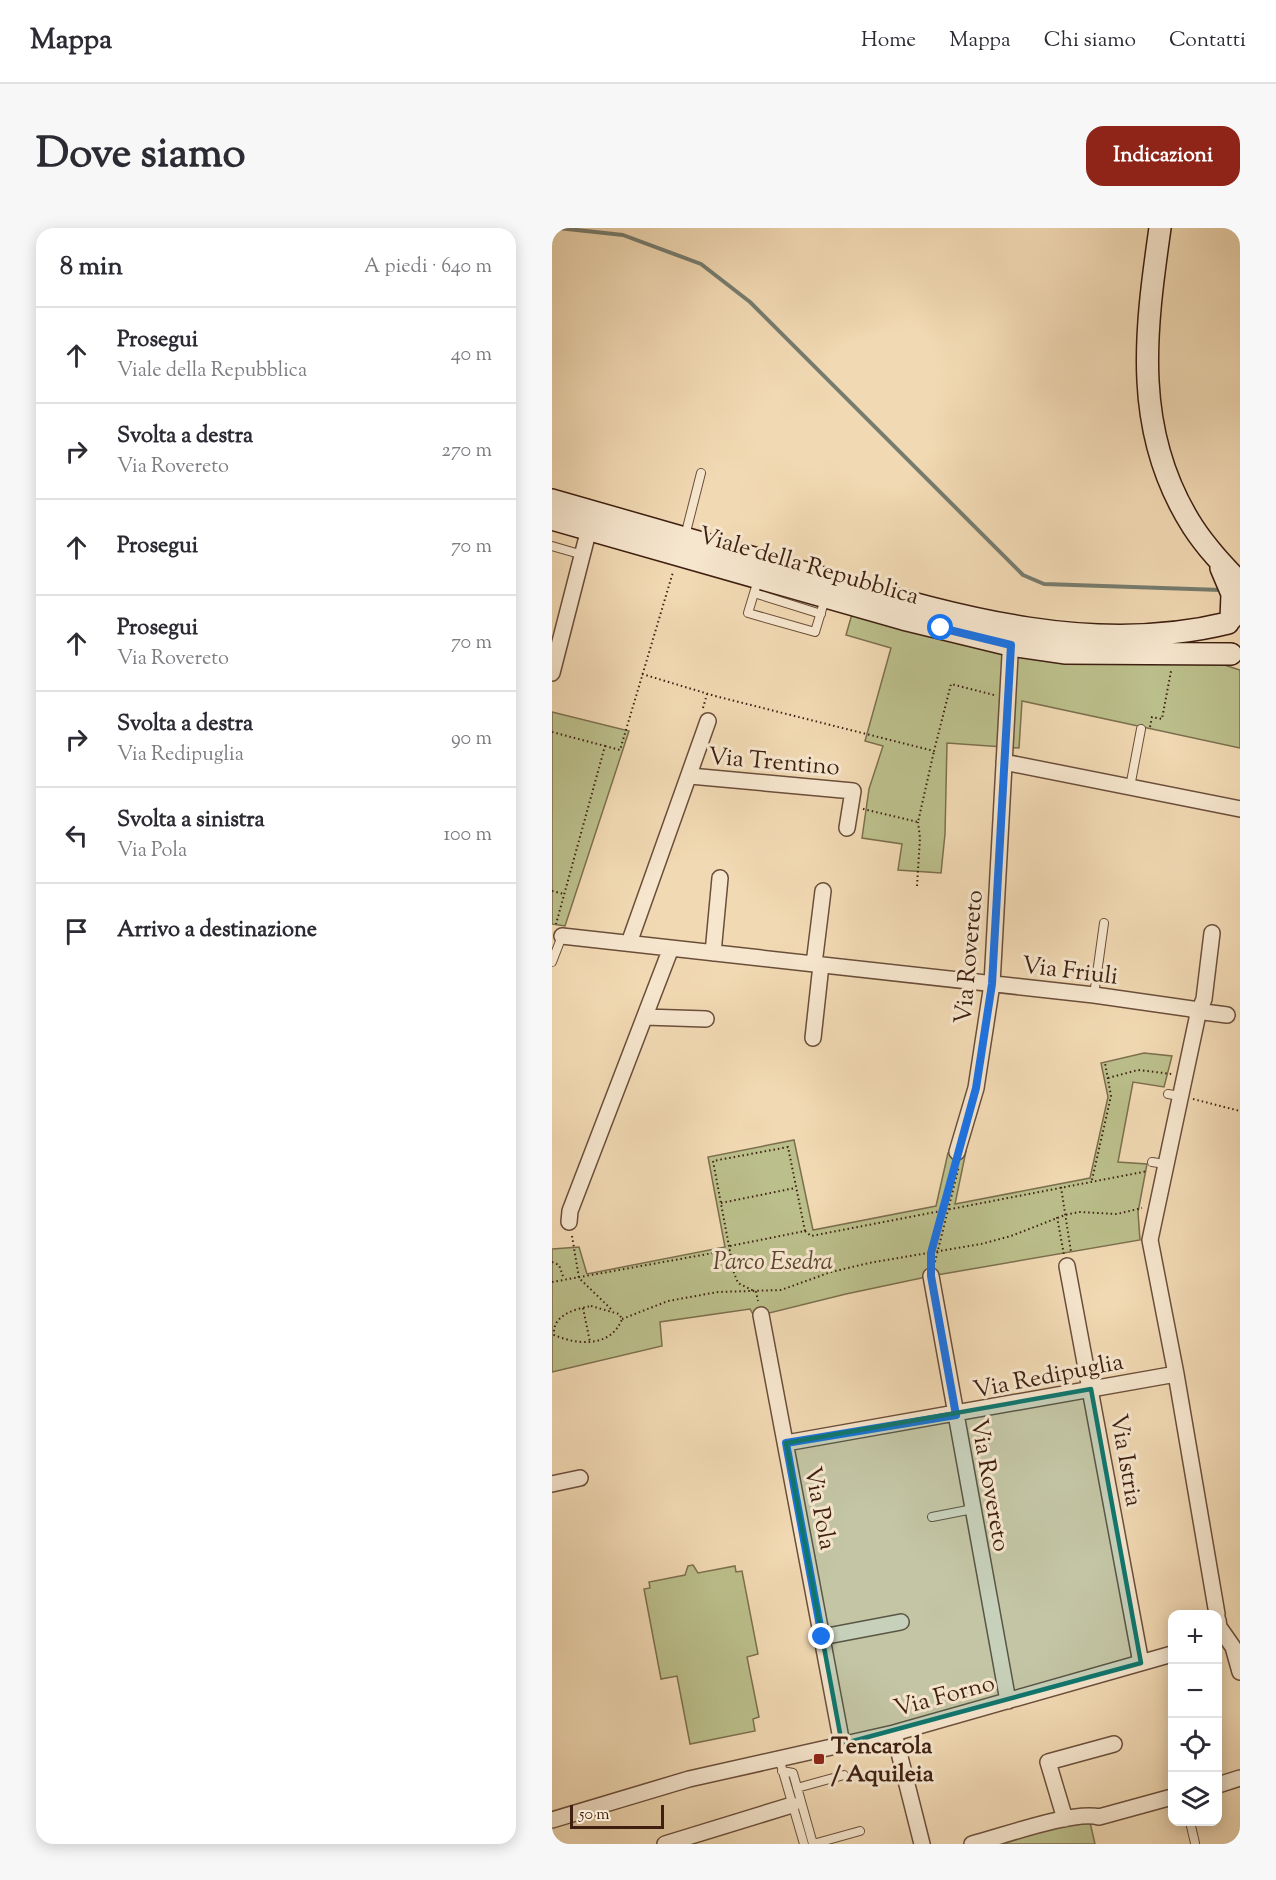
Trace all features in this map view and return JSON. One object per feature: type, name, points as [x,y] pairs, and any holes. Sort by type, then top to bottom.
[{"type":"street","name":"Viale della Repubblica","points":[[1160,228],[1146,360],[1148,401],[1157,447],[1174,495],[1193,527],[1215,557],[1234,599],[1224,640],[1236,657]]},
{"type":"street","name":"Viale della Repubblica","points":[[552,501],[591,521],[681,547],[759,577],[826,597],[1012,636],[1066,653],[1236,657]]},
{"type":"street","name":"Viale della Repubblica","points":[[552,519],[591,521]]},
{"type":"street","points":[[552,673],[591,521]]},
{"type":"street","name":"Viale della Repubblica","points":[[1012,636],[1124,637],[1182,634],[1234,599]]},
{"type":"street","name":"Via Rovereto","points":[[957,1152],[976,1088],[992,984],[1012,636]]},
{"type":"street","name":"Via Trentino","points":[[629,943],[708,721]]},
{"type":"street","points":[[1004,762],[1240,809]]},
{"type":"street","name":"Via Trentino","points":[[690,776],[853,791],[848,828]]},
{"type":"street","points":[[713,953],[720,878]]},
{"type":"street","points":[[813,1038],[823,891]]},
{"type":"street","points":[[1212,933],[1204,999],[1174,1095],[1156,1166],[1150,1240],[1176,1374],[1216,1610]]},
{"type":"street","name":"Via Friuli","points":[[562,936],[1094,995],[1192,1009],[1198,1017],[1204,1012],[1227,1015]]},
{"type":"street","points":[[570,1227],[570,1211],[671,948]]},
{"type":"street","points":[[645,1017],[706,1019]]},
{"type":"street","name":"Via Istria","points":[[1067,1266],[1141,1663]]},
{"type":"street","name":"Via Rovereto","points":[[931,1276],[1008,1701]]},
{"type":"street","name":"Via Pola","points":[[761,1316],[842,1744]]},
{"type":"street","name":"Via Redipuglia","points":[[786,1443],[956,1415],[1176,1374]]},
{"type":"street","points":[[552,1484],[580,1478]]},
{"type":"street","points":[[822,1637],[901,1622]]},
{"type":"street","points":[[1228,1637],[1240,1672]]},
{"type":"street","name":"Via Forno","points":[[552,1820],[689,1779],[780,1764],[842,1744],[894,1733],[1168,1655]]},
{"type":"street","points":[[894,1733],[922,1844]]},
{"type":"street","points":[[1065,1819],[1048,1762],[1114,1744]]},
{"type":"street","points":[[1222,1784],[1240,1778]]},
{"type":"street","points":[[972,1844],[1065,1819],[1089,1814],[1098,1817],[1168,1798]]},
{"type":"street","points":[[671,1843],[792,1805]]},
{"type":"lane","points":[[681,547],[701,473]]},
{"type":"lane","points":[[552,546],[583,555]]},
{"type":"lane","points":[[759,577],[826,597],[815,632],[748,613],[759,577]]},
{"type":"lane","points":[[1130,787],[1141,730]]},
{"type":"lane","points":[[1094,995],[1104,923]]},
{"type":"lane","points":[[552,962],[562,936]]},
{"type":"lane","points":[[932,1517],[973,1509]]},
{"type":"lane","points":[[780,1764],[793,1773],[813,1844],[860,1831]]},
{"type":"lane","points":[[780,1764],[804,1844]]},
{"type":"lane","points":[[797,1788],[844,1775]]},
{"type":"lane","points":[[1191,1826],[1195,1843]]},
{"type":"path","points":[[552,732],[620,750],[681,547]]},
{"type":"path","points":[[1141,730],[1149,733],[1152,717],[1162,719],[1173,661]]},
{"type":"path","points":[[642,674],[714,696],[934,751]]},
{"type":"path","points":[[917,886],[920,838],[918,822],[951,684],[1008,698]]},
{"type":"path","points":[[562,936],[556,925],[605,746]]},
{"type":"path","points":[[850,808],[866,809],[918,822]]},
{"type":"path","points":[[552,891],[565,894]]},
{"type":"path","points":[[1092,1180],[1111,1096],[1106,1063]]},
{"type":"path","points":[[1108,1078],[1138,1070],[1172,1074]]},
{"type":"path","points":[[1174,1095],[1240,1111]]},
{"type":"path","points":[[756,1292],[738,1283],[713,1161],[788,1146],[805,1231],[811,1236],[1156,1166]]},
{"type":"path","points":[[931,1276],[960,1160],[957,1152]]},
{"type":"path","points":[[931,1276],[931,1253],[957,1152]]},
{"type":"path","points":[[1060,1186],[1072,1254],[1067,1266]]},
{"type":"path","points":[[721,1203],[796,1188]]},
{"type":"path","points":[[615,1312],[601,1307],[583,1308],[564,1313],[552,1331],[554,1335],[570,1342],[590,1342],[602,1339],[616,1329],[622,1319],[668,1301],[718,1292],[781,1290],[831,1272],[1011,1236],[1065,1215],[1079,1212],[1125,1214],[1144,1205]]},
{"type":"path","points":[[1057,1217],[1067,1266]]},
{"type":"path","points":[[570,1227],[579,1278],[622,1319]]},
{"type":"path","points":[[552,1282],[730,1248],[805,1231]]},
{"type":"path","points":[[552,1262],[559,1264],[564,1279]]},
{"type":"path","points":[[583,1308],[590,1342]]},
{"type":"highlighted area","points":[[1091,1389],[1141,1663],[842,1744],[786,1443]]},
{"type":"green space","points":[[852,614],[1215,662],[1240,670],[1240,748],[1022,701],[1019,748],[947,743],[945,834],[941,873],[898,870],[902,844],[862,838],[869,789],[883,746],[865,741],[891,648],[846,635]]},
{"type":"green space","points":[[552,712],[629,731],[565,926],[552,924]]},
{"type":"green space","name":"Parco Esedra","points":[[1144,1053],[1172,1056],[1164,1087],[1133,1082],[1118,1162],[1147,1164],[1138,1212],[1140,1240],[931,1276],[761,1315],[754,1316],[750,1309],[660,1322],[662,1346],[552,1372],[552,1249],[579,1247],[587,1274],[725,1247],[708,1157],[794,1140],[813,1230],[936,1206],[948,1153],[966,1151],[955,1204],[1090,1178],[1108,1097],[1101,1063]]},
{"type":"green space","points":[[693,1565],[698,1573],[735,1566],[736,1572],[742,1571],[758,1654],[747,1657],[759,1717],[753,1719],[755,1731],[690,1744],[677,1676],[661,1679],[644,1589],[650,1588],[649,1582],[685,1575],[688,1566]]},
{"type":"green space","points":[[1089,1818],[1095,1844],[977,1844]]},
{"type":"waterway","points":[[558,228],[623,235],[701,264],[750,302],[1023,575],[1044,584],[1221,590]]},
{"type":"place","name":"Tencarola / Aquileia","points":[[819,1759]]},
{"type":"route","points":[[822,1637],[786,1443],[956,1415],[931,1276],[931,1253],[976,1088],[992,984],[1011,645],[941,628]]}]
